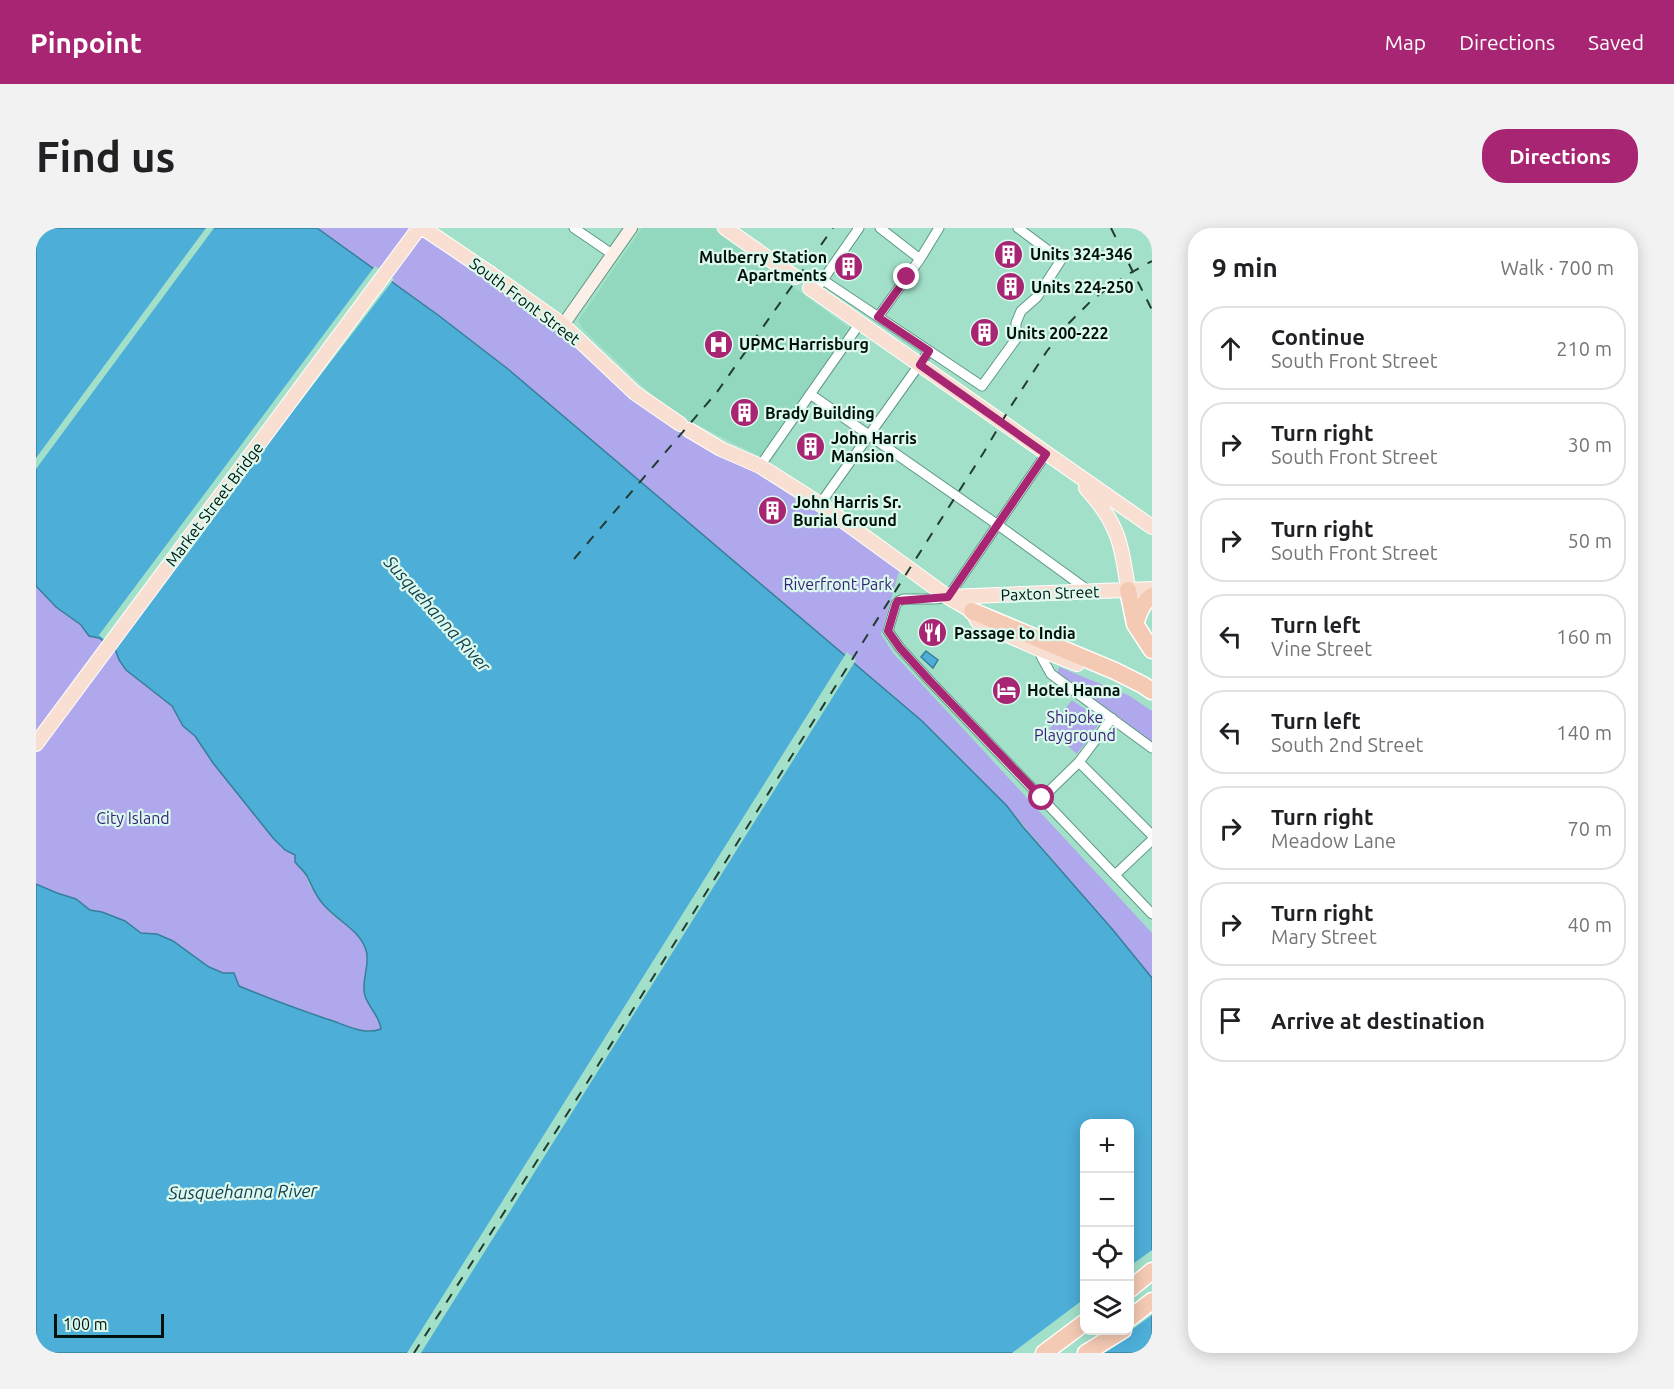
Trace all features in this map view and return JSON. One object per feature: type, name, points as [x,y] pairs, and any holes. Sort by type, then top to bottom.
[{"type":"highway","points":[[1128,590],[1135,624],[1152,650]]},
{"type":"highway","points":[[1135,624],[1140,609],[1152,596]]},
{"type":"highway","points":[[972,611],[1115,671],[1152,691]]},
{"type":"highway","points":[[1134,1287],[1152,1273]]},
{"type":"highway","points":[[1134,1315],[1152,1301]]},
{"type":"highway","points":[[1134,1324],[1152,1313]]},
{"type":"highway","points":[[1044,1353],[1080,1326]]},
{"type":"highway","points":[[1084,1353],[1106,1335]]},
{"type":"highway","points":[[1084,1353],[1115,1335]]},
{"type":"main road","name":"Market Street Bridge","points":[[36,744],[421,228]]},
{"type":"main road","name":"South Front Street","points":[[421,228],[562,325],[635,393],[721,449],[760,466],[820,504],[948,597],[972,611],[978,622],[1119,681],[1152,700]]},
{"type":"main road","points":[[562,325],[631,228]]},
{"type":"main road","points":[[725,228],[795,277]]},
{"type":"main road","points":[[816,286],[860,323],[1152,527]]},
{"type":"main road","points":[[1065,467],[1092,494],[1109,517],[1120,544],[1128,590]]},
{"type":"main road","name":"Paxton Street","points":[[948,597],[1152,589]]},
{"type":"street","points":[[573,228],[612,254]]},
{"type":"street","points":[[860,228],[816,286],[878,317],[982,386],[1016,339],[1016,323],[1021,311],[1037,297],[1061,260],[1018,228]]},
{"type":"street","points":[[880,228],[920,259]]},
{"type":"street","points":[[878,317],[920,259],[939,228]]},
{"type":"street","points":[[760,466],[860,323]]},
{"type":"street","points":[[820,504],[929,351]]},
{"type":"street","points":[[810,394],[998,525],[1089,592]]},
{"type":"street","points":[[1046,454],[948,597],[898,601],[888,631],[930,681],[1152,914]]},
{"type":"street","points":[[1039,649],[1051,674],[1152,748]]},
{"type":"street","points":[[1042,798],[1079,762],[1112,718]]},
{"type":"street","points":[[1079,762],[1152,838],[1115,875]]},
{"type":"shaded area","name":"UPMC Harrisburg","points":[[642,228],[713,228],[849,328],[761,457],[682,417],[652,395],[583,329],[579,320]]},
{"type":"green space","name":"Riverfront Park","points":[[317,228],[413,228],[558,331],[628,395],[671,426],[696,443],[755,472],[900,568],[881,634],[893,653],[1152,933],[1152,978],[1007,806],[931,729],[508,369],[438,315]]},
{"type":"green space","name":"City Island","points":[[36,586],[56,607],[81,625],[89,636],[99,638],[115,649],[126,670],[172,706],[183,725],[195,736],[207,755],[273,838],[285,850],[295,855],[295,862],[330,913],[353,929],[368,954],[368,1002],[381,1029],[367,1031],[353,1028],[239,986],[234,973],[223,973],[209,967],[173,941],[157,934],[141,933],[125,921],[90,910],[76,899],[36,884]]},
{"type":"green space","points":[[1059,667],[1128,695],[1152,711],[1152,744],[1057,675]]},
{"type":"green space","name":"Shipoke Playground","points":[[1072,700],[1101,721],[1077,754],[1049,730]]},
{"type":"water","name":"Susquehanna River","points":[[36,228],[317,228],[438,315],[508,369],[922,721],[1007,806],[1152,978],[1152,1353],[36,1353],[36,884],[76,899],[90,910],[125,921],[141,933],[157,934],[173,941],[209,967],[223,973],[234,973],[239,986],[354,1029],[374,1031],[381,1029],[379,1020],[364,991],[367,956],[358,936],[320,901],[307,876],[295,862],[295,855],[285,850],[273,838],[213,763],[195,736],[183,726],[172,706],[126,670],[115,649],[99,638],[89,636],[81,625],[56,607],[36,586]]},
{"type":"water","points":[[926,651],[938,660],[933,668],[921,657]]},
{"type":"pier","points":[[206,228],[214,228],[36,469],[36,458]]},
{"type":"pier","points":[[375,266],[394,279],[221,505],[115,649],[99,635]]},
{"type":"pier","points":[[847,652],[856,660],[421,1353],[407,1353]]},
{"type":"pier","points":[[1152,1250],[1152,1315],[1134,1328],[1134,1281],[1134,1263]]},
{"type":"pier","points":[[1080,1302],[1080,1335],[1125,1335],[1100,1353],[1012,1353]]},
{"type":"railway","points":[[574,559],[717,392],[833,228]]},
{"type":"railway","points":[[1111,228],[1152,310]]},
{"type":"railway","points":[[1148,228],[1152,236]]},
{"type":"railway","points":[[414,1353],[585,1086],[1047,351],[1069,323],[1093,299],[1125,276],[1152,261]]},
{"type":"place","name":"Units 324-346","points":[[1009,254]]},
{"type":"place","name":"Mulberry Station Apartments","points":[[848,266]]},
{"type":"place","name":"Units 224-250","points":[[1010,287]]},
{"type":"place","name":"Units 200-222","points":[[985,333]]},
{"type":"place","name":"UPMC Harrisburg","points":[[718,344]]},
{"type":"place","name":"Brady Building","points":[[744,413]]},
{"type":"place","name":"John Harris Mansion","points":[[810,447]]},
{"type":"place","name":"John Harris Sr. Burial Ground","points":[[772,511]]},
{"type":"place","name":"Passage to India","points":[[933,633]]},
{"type":"place","name":"Hotel Hanna","points":[[1006,690]]},
{"type":"route","points":[[907,277],[878,317],[929,351],[920,365],[1046,454],[948,597],[898,601],[888,631],[930,681],[1042,798]]}]
